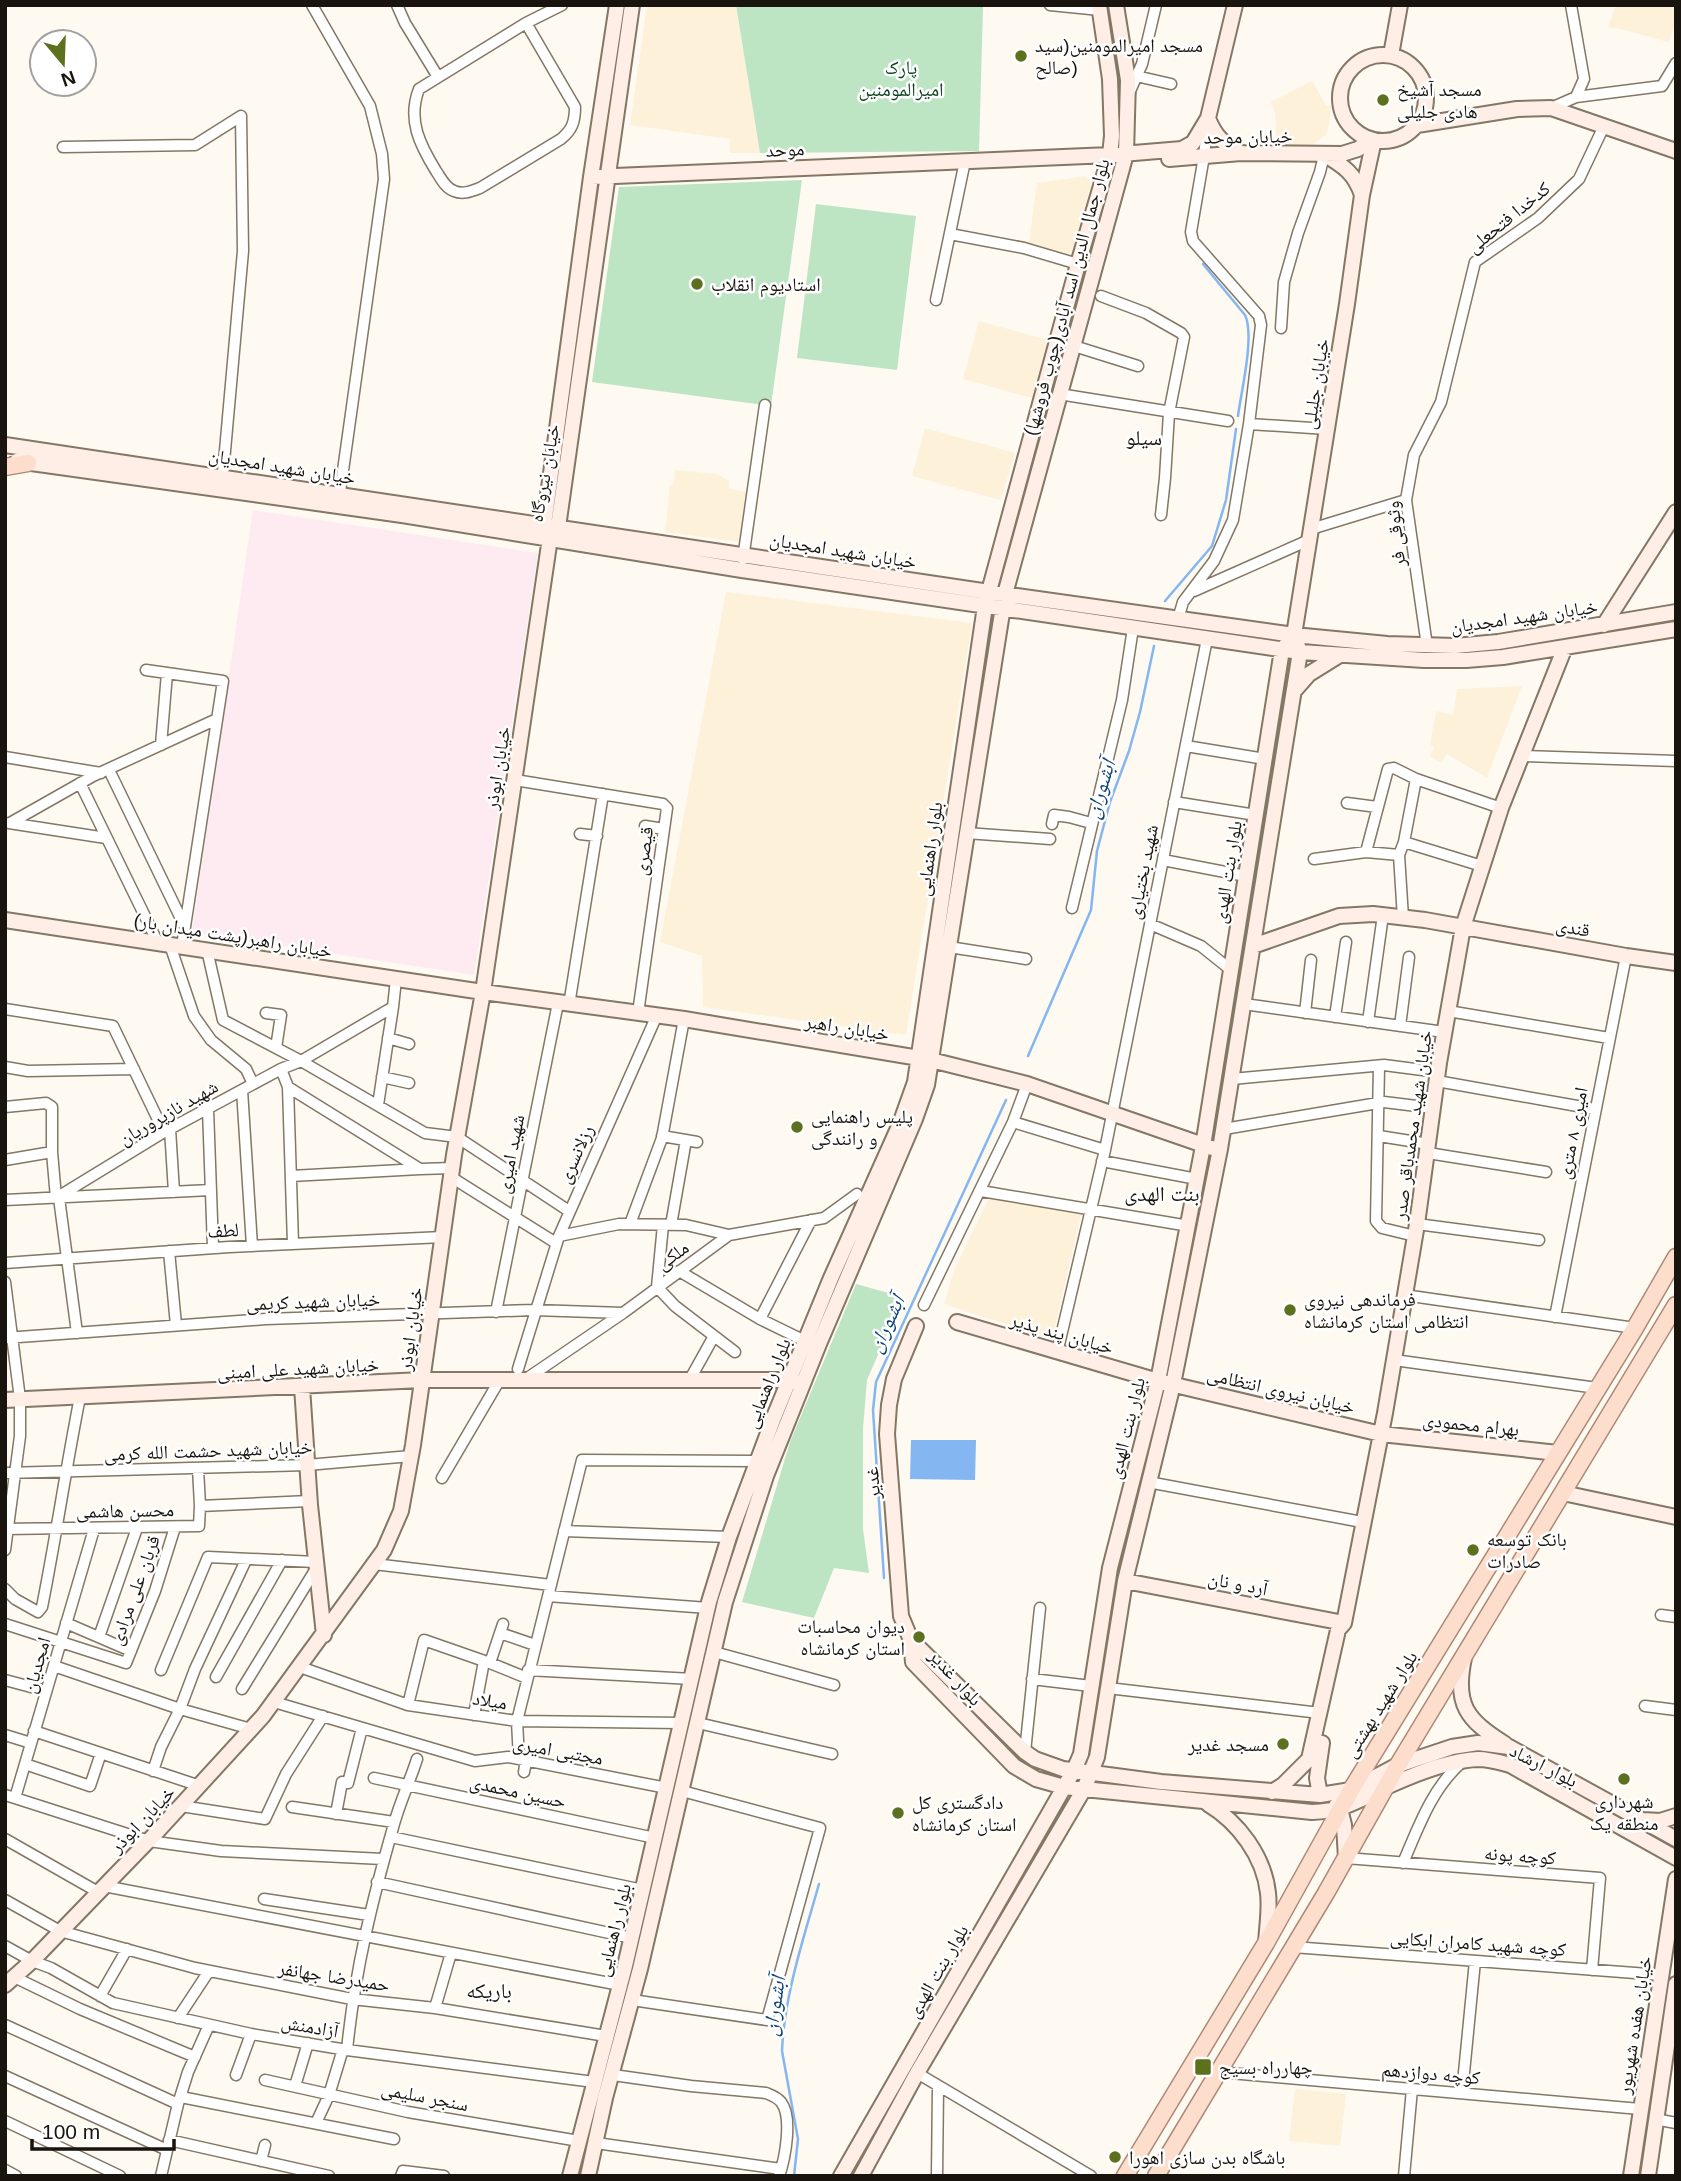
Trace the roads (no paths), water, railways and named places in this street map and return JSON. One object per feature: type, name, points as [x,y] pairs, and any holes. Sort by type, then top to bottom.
[{"type":"main road","name":"بلوار جمال الدین اسد آبادی(چوب فروشها)","points":[[1004,601],[1074,346],[1117,159],[1128,95],[1116,5]]},
{"type":"main road","points":[[1234,5],[1209,118],[1217,138],[1241,153]]},
{"type":"main road","points":[[1391,55],[1399,5]]},
{"type":"main road","name":"خیابان نیروگاه","points":[[550,530],[607,176],[621,7]]},
{"type":"main road","name":"خیابان نیروگاه","points":[[550,530],[591,177],[621,7]]},
{"type":"main road","name":"بلوار جمال الدین اسد آبادی(چوب فروشها)","points":[[987,599],[1078,264],[1117,159],[1112,136],[1110,79],[1100,8]]},
{"type":"main road","points":[[1391,55],[1403,59],[1414,67],[1426,89],[1427,102],[1417,125],[1408,134],[1384,141],[1373,140],[1356,132],[1342,111],[1341,86],[1346,75],[1366,58],[1391,55]]},
{"type":"main road","points":[[1417,125],[1517,109],[1551,108],[1676,150]]},
{"type":"main road","name":"خیابان موحد","points":[[1117,159],[1182,149],[1192,143],[1209,118]]},
{"type":"main road","name":"خیابان موحد","points":[[1117,159],[1241,153],[1324,155],[1351,152],[1373,140]]},
{"type":"main road","name":"خیابان جلیلی","points":[[1294,635],[1362,195],[1373,140]]},
{"type":"main road","points":[[1324,155],[1347,169],[1358,183],[1362,195]]},
{"type":"main road","name":"موحد","points":[[591,177],[965,161],[1117,159]]},
{"type":"main road","name":"خیابان شهید امجدیان","points":[[10,445],[222,484]]},
{"type":"main road","name":"خیابان شهید امجدیان","points":[[5,460],[339,500],[550,530],[743,563],[987,599],[1387,644],[1455,646],[1498,642],[1676,612]]},
{"type":"main road","points":[[5,467],[28,463]]},
{"type":"main road","points":[[1604,625],[1676,512]]},
{"type":"main road","name":"خیابان ابوذر","points":[[10,1981],[149,1840],[274,1702],[384,1550],[401,1511],[457,1137],[483,992],[550,530]]},
{"type":"main road","name":"بلوار راهنمایی","points":[[570,2176],[632,1938],[708,1608],[729,1537],[756,1461],[796,1382],[915,1119],[927,1085],[925,1059],[987,599]]},
{"type":"main road","name":"خیابان شهید امجدیان","points":[[1004,601],[1133,628],[1282,650],[1424,660],[1503,657],[1676,629]]},
{"type":"main road","name":"بلوار راهنمایی","points":[[587,2176],[632,2000],[725,1602],[796,1382],[806,1341],[831,1278],[900,1124],[925,1059],[949,947],[1004,601]]},
{"type":"main road","points":[[1294,635],[1300,652]]},
{"type":"main road","name":"بلوار بنت الهدی","points":[[841,2176],[1081,1754],[1110,1568],[1158,1381],[1189,1226],[1282,650],[1294,635]]},
{"type":"main road","name":"خیابان شهید محمدباقر صدر","points":[[1272,1792],[1309,1759],[1338,1630],[1344,1622],[1394,1360],[1429,1148],[1444,1032],[1463,927],[1501,808],[1565,647]]},
{"type":"main road","name":"بلوار بنت الهدی","points":[[861,2176],[917,2073],[1084,1789],[1097,1757],[1125,1581],[1173,1384],[1224,1129],[1300,652]]},
{"type":"main road","points":[[1292,695],[1309,674],[1340,656]]},
{"type":"main road","points":[[1252,840],[1268,843]]},
{"type":"main road","name":"قندی","points":[[1253,946],[1339,916],[1383,915],[1676,963]]},
{"type":"main road","name":"خیابان راهبر(پشت میدان بار)","points":[[5,920],[456,988]]},
{"type":"main road","name":"خیابان راهبر","points":[[456,988],[684,1019],[925,1059],[1027,1084],[1203,1146],[1220,1149]]},
{"type":"main road","name":"بلوار شهید بهشتی","points":[[1125,2176],[1266,1943],[1351,1790],[1676,1257]]},
{"type":"main road","points":[[1156,2176],[1346,1858],[1398,1765],[1676,1305]]},
{"type":"main road","name":"خیابان پند پذیر","points":[[957,1322],[1057,1353],[1173,1384]]},
{"type":"main road","name":"غدیر","points":[[911,1640],[901,1616],[887,1434],[894,1379],[916,1326]]},
{"type":"main road","name":"خیابان شهید علی امینی","points":[[13,1399],[422,1380],[499,1381],[520,1375],[796,1382]]},
{"type":"main road","name":"خیابان نیروی انتظامی","points":[[1173,1384],[1381,1434]]},
{"type":"main road","points":[[302,1387],[310,1501],[324,1635]]},
{"type":"main road","name":"بهرام محمودی","points":[[1381,1434],[1558,1453]]},
{"type":"main road","points":[[1563,1493],[1676,1517]]},
{"type":"main road","name":"آرد و نان","points":[[1125,1581],[1344,1622]]},
{"type":"main road","name":"خیابان شهید محمدباقر صدر","points":[[1320,1795],[1318,1761],[1347,1631],[1344,1622]]},
{"type":"main road","name":"بلوار غدیر","points":[[911,1640],[1025,1752],[1052,1766],[1161,1782],[1272,1792],[1320,1795],[1351,1790]]},
{"type":"main road","name":"بلوار غدیر","points":[[911,1640],[913,1662],[1014,1766],[1037,1779],[1064,1787],[1312,1812],[1340,1809]]},
{"type":"main road","points":[[1464,1657],[1461,1690],[1465,1707],[1480,1728],[1509,1747]]},
{"type":"main road","points":[[1412,1692],[1420,1702],[1434,1706]]},
{"type":"main road","name":"بلوار ارشاد","points":[[1351,1790],[1398,1765],[1460,1745],[1478,1743],[1509,1747],[1676,1839]]},
{"type":"main road","name":"بلوار ارشاد","points":[[1340,1809],[1425,1772],[1463,1761],[1491,1760],[1510,1765],[1676,1858]]},
{"type":"main road","points":[[1575,1802],[1583,1788]]},
{"type":"main road","points":[[1320,1795],[1340,1809],[1346,1858]]},
{"type":"main road","points":[[1203,1801],[1219,1810],[1245,1837],[1264,1872],[1268,1895],[1266,1943]]},
{"type":"main road","points":[[1643,1820],[1660,1821],[1676,1816]]},
{"type":"main road","name":"خیابان هفده شهریور","points":[[1631,2176],[1676,1879]]},
{"type":"main road","name":"خیابان هفده شهریور","points":[[1648,2176],[1655,2119],[1673,2024],[1676,1984]]},
{"type":"street","points":[[312,5],[370,106],[382,154],[384,178],[339,500]]},
{"type":"street","points":[[397,5],[405,23],[439,77]]},
{"type":"street","points":[[526,23],[575,107],[575,119],[570,131],[480,188],[466,193],[453,191],[446,186],[422,147],[414,125],[414,102],[419,89],[526,23],[562,5]]},
{"type":"street","points":[[1050,5],[1100,8]]},
{"type":"street","points":[[1128,95],[1142,64],[1156,5]]},
{"type":"street","points":[[1571,5],[1584,79],[1576,97]]},
{"type":"street","points":[[1551,108],[1576,97],[1662,86],[1676,63]]},
{"type":"street","points":[[1136,76],[1171,84]]},
{"type":"street","points":[[62,147],[195,145],[241,116],[243,251],[222,484]]},
{"type":"street","points":[[1178,619],[1183,603],[1214,561],[1233,520],[1249,424],[1261,325],[1259,316],[1193,241],[1191,232],[1209,118]]},
{"type":"street","name":"کدخدا فتحعلی","points":[[1455,344],[1475,262],[1538,218],[1579,179],[1604,127]]},
{"type":"street","points":[[1281,328],[1284,282],[1324,155]]},
{"type":"street","points":[[936,300],[965,161]]},
{"type":"street","points":[[950,234],[1024,248],[1078,264]]},
{"type":"street","points":[[1101,296],[1146,313],[1181,332],[1184,337],[1169,413],[1161,514]]},
{"type":"street","name":"وثوقی فر","points":[[1427,646],[1406,500],[1414,455],[1441,402],[1455,344]]},
{"type":"street","points":[[1074,346],[1138,366]]},
{"type":"street","points":[[1059,394],[1228,421]]},
{"type":"street","points":[[743,563],[765,405]]},
{"type":"street","points":[[1249,424],[1327,429]]},
{"type":"street","points":[[1191,593],[1310,535],[1406,500]]},
{"type":"street","points":[[1072,908],[1122,700],[1133,628]]},
{"type":"street","name":"شهید بختیاری","points":[[1057,1353],[1105,1150],[1207,639]]},
{"type":"street","points":[[146,670],[223,681],[186,929],[170,945]]},
{"type":"street","points":[[161,745],[167,673]]},
{"type":"street","points":[[8,823],[80,783],[218,719]]},
{"type":"street","points":[[1186,746],[1265,759]]},
{"type":"street","points":[[1523,755],[1676,761]]},
{"type":"street","points":[[5,757],[105,771]]},
{"type":"street","points":[[1366,852],[1388,769],[1394,768],[1416,779],[1501,808]]},
{"type":"street","points":[[105,771],[186,929]]},
{"type":"street","points":[[1403,918],[1399,855],[1416,779]]},
{"type":"street","name":"قیصری","points":[[514,780],[665,805],[667,808],[638,1013]]},
{"type":"street","points":[[80,783],[107,838],[170,945],[194,1016],[211,1040],[246,1069],[253,1084]]},
{"type":"street","name":"شهید امیری","points":[[496,1312],[564,1004],[603,794]]},
{"type":"street","points":[[1174,802],[1256,815]]},
{"type":"street","points":[[1347,803],[1377,807]]},
{"type":"street","points":[[1052,824],[1054,815],[1091,823]]},
{"type":"street","points":[[8,823],[107,838]]},
{"type":"street","points":[[645,826],[663,829]]},
{"type":"street","points":[[967,833],[1050,839]]},
{"type":"street","points":[[580,834],[597,836]]},
{"type":"street","points":[[1404,842],[1482,866]]},
{"type":"street","points":[[1314,859],[1366,852],[1399,855]]},
{"type":"street","points":[[1163,860],[1246,876]]},
{"type":"street","points":[[1368,1022],[1383,915]]},
{"type":"street","points":[[1150,924],[1200,946],[1231,970]]},
{"type":"street","points":[[1335,1017],[1346,942]]},
{"type":"street","points":[[949,947],[1026,959]]},
{"type":"street","points":[[207,950],[223,1020],[301,1061],[425,1133],[457,1137],[569,1211]]},
{"type":"street","name":"امیری ۸ متری","points":[[1555,1317],[1626,956]]},
{"type":"street","points":[[1400,1026],[1409,957]]},
{"type":"street","points":[[1305,1013],[1311,960]]},
{"type":"street","points":[[378,1105],[396,979]]},
{"type":"street","points":[[1244,1004],[1444,1032]]},
{"type":"street","name":"شهید نازپروریان","points":[[57,1198],[167,1131],[281,1069],[301,1061],[393,1007]]},
{"type":"street","points":[[5,1009],[113,1026],[167,1131],[174,1192]]},
{"type":"street","points":[[1448,1011],[1609,1038]]},
{"type":"street","points":[[266,1013],[281,1015],[276,1048]]},
{"type":"street","name":"رزلانسری","points":[[520,1375],[534,1310],[557,1239],[657,1015]]},
{"type":"street","points":[[630,1224],[662,1136],[684,1019]]},
{"type":"street","points":[[388,1038],[409,1044]]},
{"type":"street","points":[[1379,1066],[1376,1222],[1382,1228],[1539,1240]]},
{"type":"street","points":[[1232,1079],[1379,1066],[1594,1109]]},
{"type":"street","points":[[5,1067],[28,1071],[134,1069]]},
{"type":"street","points":[[281,1069],[288,1087],[293,1244]]},
{"type":"street","points":[[382,1077],[409,1083]]},
{"type":"street","points":[[925,1305],[1013,1122],[1027,1084]]},
{"type":"street","points":[[288,1087],[420,1169]]},
{"type":"street","points":[[242,1090],[252,1246]]},
{"type":"street","points":[[1224,1129],[1380,1103],[1433,1108]]},
{"type":"street","points":[[5,1107],[50,1104],[52,1107],[52,1152],[57,1198],[77,1333]]},
{"type":"street","points":[[208,1109],[213,1248]]},
{"type":"street","points":[[1013,1122],[1105,1150]]},
{"type":"street","points":[[662,1136],[692,1141],[667,1225],[657,1287],[675,1306],[735,1353]]},
{"type":"street","points":[[1379,1136],[1546,1172]]},
{"type":"street","points":[[5,1160],[52,1152]]},
{"type":"street","points":[[1102,1161],[1197,1179]]},
{"type":"street","points":[[290,1176],[420,1169],[452,1172],[515,1217],[557,1239],[619,1224],[686,1225],[729,1236]]},
{"type":"street","points":[[5,1200],[211,1190]]},
{"type":"street","points":[[981,1191],[1189,1226]]},
{"type":"street","name":"ملکی","points":[[520,1375],[623,1313],[729,1236],[824,1218],[857,1194]]},
{"type":"street","points":[[761,1319],[811,1220]]},
{"type":"street","name":"لطف","points":[[5,1264],[213,1248],[443,1237]]},
{"type":"street","points":[[169,1251],[176,1325]]},
{"type":"street","points":[[679,1271],[761,1319],[806,1341]]},
{"type":"street","points":[[5,1282],[13,1399],[20,1436],[10,1473],[5,1550]]},
{"type":"street","points":[[1404,1295],[1635,1328]]},
{"type":"street","name":"خیابان شهید کریمی","points":[[9,1338],[266,1318],[534,1310],[623,1313]]},
{"type":"street","points":[[689,1381],[714,1336]]},
{"type":"street","points":[[1394,1360],[1597,1388]]},
{"type":"street","points":[[442,1478],[499,1381]]},
{"type":"street","points":[[5,1589],[15,1599],[38,1612],[42,1607],[58,1528],[79,1396]]},
{"type":"street","name":"خیابان شهید حشمت الله کرمی","points":[[10,1473],[307,1465],[411,1456]]},
{"type":"street","points":[[523,1764],[517,1721],[582,1460],[756,1461]]},
{"type":"street","points":[[198,1468],[200,1506]]},
{"type":"street","points":[[1148,1482],[1362,1522]]},
{"type":"street","name":"محسن هاشمی","points":[[7,1529],[199,1527],[200,1506],[310,1501]]},
{"type":"street","name":"قربان علی مرادی","points":[[5,1624],[126,1663],[155,1591],[175,1527]]},
{"type":"street","points":[[99,1637],[136,1528]]},
{"type":"street","name":"امجدیان","points":[[94,1529],[25,1764],[10,1796],[149,1840],[221,1851],[383,1859]]},
{"type":"street","points":[[564,1531],[729,1537]]},
{"type":"street","points":[[161,1670],[208,1557],[282,1560],[316,1565],[242,1689]]},
{"type":"street","points":[[153,1771],[161,1746],[246,1560]]},
{"type":"street","points":[[216,1677],[282,1560]]},
{"type":"street","points":[[374,1564],[551,1585]]},
{"type":"street","points":[[548,1596],[708,1608]]},
{"type":"street","points":[[1025,1752],[1040,1608]]},
{"type":"street","points":[[1661,1615],[1676,1617]]},
{"type":"street","points":[[66,1623],[131,1651]]},
{"type":"street","points":[[474,1715],[487,1662],[501,1629],[535,1645]]},
{"type":"street","points":[[408,1704],[424,1640],[528,1674],[692,1679]]},
{"type":"street","points":[[714,1652],[834,1685]]},
{"type":"street","points":[[54,1666],[180,1709],[251,1729]]},
{"type":"street","name":"میلاد","points":[[300,1667],[408,1704],[474,1715],[517,1721],[682,1723]]},
{"type":"street","points":[[1032,1679],[1091,1686]]},
{"type":"street","points":[[5,1680],[46,1691]]},
{"type":"street","points":[[1108,1688],[1321,1713]]},
{"type":"street","name":"مجتبی امیری","points":[[274,1702],[475,1761],[508,1757],[523,1764],[667,1788]]},
{"type":"street","points":[[1645,1706],[1676,1710]]},
{"type":"street","points":[[181,1806],[265,1819],[286,1774],[323,1716]]},
{"type":"street","points":[[698,1723],[832,1755]]},
{"type":"street","points":[[335,1814],[342,1782],[348,1783],[362,1728]]},
{"type":"street","points":[[34,1731],[200,1786]]},
{"type":"street","points":[[5,1735],[31,1743]]},
{"type":"street","points":[[25,1764],[90,1786],[101,1753]]},
{"type":"street","points":[[316,2123],[345,2049],[369,1914],[394,1822],[417,1759]]},
{"type":"street","points":[[1403,1863],[1425,1811],[1452,1770],[1463,1761]]},
{"type":"street","name":"حسین محمدی","points":[[374,1778],[655,1838]]},
{"type":"street","points":[[632,2000],[767,2020],[820,1828],[682,1791]]},
{"type":"street","points":[[292,1807],[394,1822]]},
{"type":"street","points":[[390,1837],[643,1890]]},
{"type":"street","points":[[5,1839],[101,1889],[620,1985]]},
{"type":"street","name":"کوچه پونه","points":[[1346,1858],[1600,1878],[1592,1969]]},
{"type":"street","points":[[377,1882],[632,1938]]},
{"type":"street","points":[[264,1899],[369,1914]]},
{"type":"street","name":"حمیدرضا جهانفر","points":[[5,1900],[60,1931],[209,1971],[352,1999],[435,2008],[607,2036]]},
{"type":"street","name":"آزادمنش","points":[[5,1946],[113,2003],[251,2034],[594,2082]]},
{"type":"street","name":"کوچه شهید کامران ابکایی","points":[[1293,1947],[1661,1975]]},
{"type":"street","points":[[100,1996],[127,1950]]},
{"type":"street","points":[[435,2008],[451,1953]]},
{"type":"street","points":[[1462,2093],[1475,1961]]},
{"type":"street","points":[[178,2018],[209,1971]]},
{"type":"street","points":[[10,1981],[195,2057]]},
{"type":"street","points":[[5,2025],[179,2100],[394,2139]]},
{"type":"street","points":[[161,2176],[179,2100],[209,2025]]},
{"type":"street","points":[[236,2075],[251,2034]]},
{"type":"street","points":[[295,2086],[308,2043]]},
{"type":"street","name":"کوچه دوازدهم","points":[[1219,2072],[1640,2109]]},
{"type":"street","points":[[917,2073],[1091,2176]]},
{"type":"street","points":[[596,2143],[780,2173],[786,2148],[785,2113],[782,2104],[775,2097],[765,2093],[613,2075]]},
{"type":"street","points":[[5,2076],[168,2145],[329,2176]]},
{"type":"street","name":"سنجر سلیمی","points":[[265,2080],[408,2112],[579,2141]]},
{"type":"street","points":[[937,2176],[938,2085]]},
{"type":"street","points":[[1404,2176],[1412,2089]]},
{"type":"street","points":[[1655,2119],[1676,2123]]},
{"type":"street","points":[[5,2121],[120,2176]]},
{"type":"street","points":[[261,2161],[265,2145]]},
{"type":"street","points":[[5,2170],[16,2176]]},
{"type":"street","points":[[401,2176],[403,2171],[444,2176]]},
{"type":"water","points":[[911,1440],[976,1440],[975,1480],[910,1479]]},
{"type":"waterway","name":"آبشوران","points":[[1203,264],[1245,315],[1248,324],[1248,350],[1238,416]]},
{"type":"waterway","name":"آبشوران","points":[[1165,601],[1212,546],[1226,500],[1236,429]]},
{"type":"waterway","name":"آبشوران","points":[[1028,1056],[1091,910],[1097,851],[1140,712],[1154,646]]},
{"type":"waterway","name":"آبشوران","points":[[884,1578],[873,1410],[876,1382],[1006,1100]]},
{"type":"waterway","name":"آبشوران","points":[[794,2176],[798,2139],[782,2051],[796,1967],[819,1884]]},
{"type":"place","name":"مسجد امیرالمومنین(سید صالح)","points":[[1021,56]]},
{"type":"place","name":"مسجد آشیخ هادی جلیلی","points":[[1383,100]]},
{"type":"place","name":"استادیوم انقلاب","points":[[697,284]]},
{"type":"place","name":"پلیس راهنمایی و رانندگی","points":[[797,1127]]},
{"type":"place","name":"فرماندهی نیروی انتظامی استان کرمانشاه","points":[[1290,1310]]},
{"type":"place","name":"بانک توسعه صادرات","points":[[1473,1550]]},
{"type":"place","name":"دیوان محاسبات استان کرمانشاه","points":[[919,1637]]},
{"type":"place","name":"مسجد غدیر","points":[[1283,1744]]},
{"type":"place","name":"شهرداری منطقه یک","points":[[1624,1779]]},
{"type":"place","name":"دادگستری کل استان کرمانشاه","points":[[898,1813]]},
{"type":"place","name":"چهارراه بسیج","points":[[1203,2067]]},
{"type":"place","name":"باشگاه بدن سازی اهورا","points":[[1115,2157]]},
{"type":"district","name":"سیلو","points":[[1144,438]]},
{"type":"district","name":"بنت الهدی","points":[[1162,1194]]},
{"type":"district","name":"باریکه","points":[[489,1991]]},
{"type":"park label","name":"پارک امیرالمومنین","points":[[901,78]]}]
